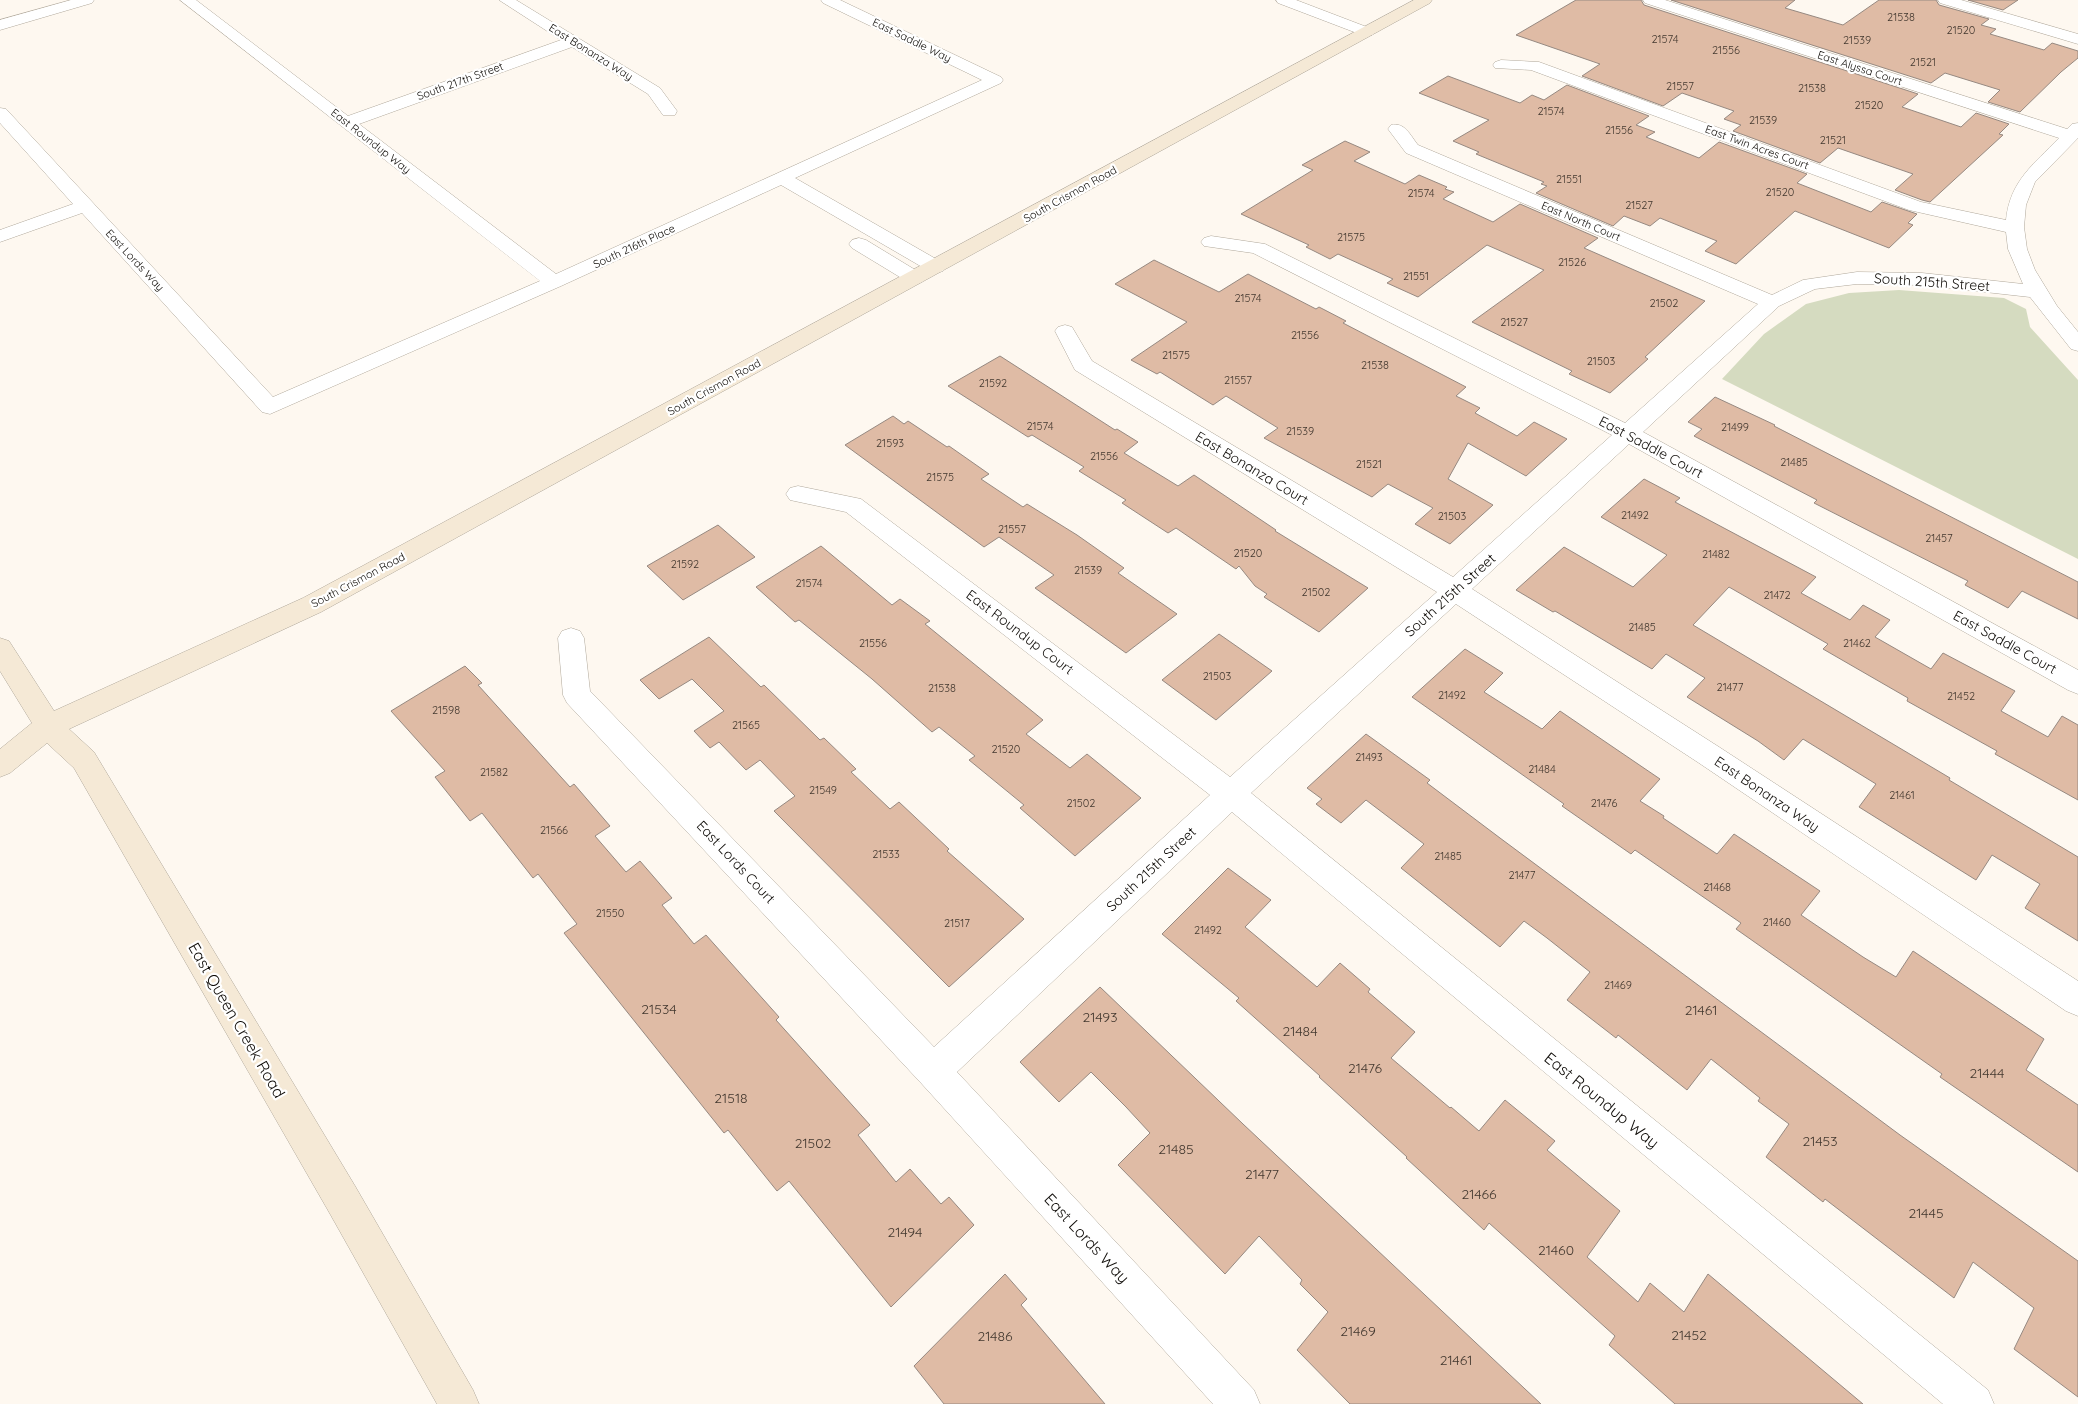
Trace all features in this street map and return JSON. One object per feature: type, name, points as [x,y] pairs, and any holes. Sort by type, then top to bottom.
[{"type":"street","points":[[0,25],[87,0]]},
{"type":"street","name":"East Roundup Way","points":[[188,0],[554,282]]},
{"type":"street","name":"East Bonanza Way","points":[[506,0],[654,90],[669,111]]},
{"type":"street","name":"East Saddle Way","points":[[828,0],[995,80]]},
{"type":"street","points":[[1283,0],[1367,32]]},
{"type":"street","name":"South Crismon Road","points":[[0,765],[48,726],[312,605],[1425,0]]},
{"type":"street","name":"East Alyssa Court","points":[[1650,0],[2074,132]]},
{"type":"street","points":[[1945,0],[2078,39]]},
{"type":"street","name":"South 217th Street","points":[[347,122],[574,41]]},
{"type":"street","name":"East Twin Acres Court","points":[[1501,65],[1533,65],[1916,206],[2015,228]]},
{"type":"street","name":"South 216th Place","points":[[270,407],[554,282],[995,80]]},
{"type":"street","name":"East Lords Way","points":[[0,113],[270,407]]},
{"type":"street","name":"East North Court","points":[[1397,129],[1412,149],[1772,302]]},
{"type":"street","points":[[2074,132],[2026,182],[2016,204],[2015,228],[2020,258],[2034,291],[2078,345]]},
{"type":"street","points":[[782,178],[936,266]]},
{"type":"street","points":[[763,186],[822,222]]},
{"type":"street","points":[[0,222],[80,201]]},
{"type":"street","points":[[0,236],[80,201]]},
{"type":"street","points":[[848,237],[915,278]]},
{"type":"street","name":"East Saddle Court","points":[[1211,242],[1258,248],[1628,434],[2078,682]]},
{"type":"street","name":"South 215th Street","points":[[933,1071],[1231,794],[1772,302],[1810,284],[1858,278],[1922,279],[2034,291]]},
{"type":"street","name":"East Bonanza Court","points":[[1065,331],[1083,365],[1454,590]]},
{"type":"street","name":"East Roundup Court","points":[[798,494],[853,505],[1231,794]]},
{"type":"street","name":"East Bonanza Way","points":[[1454,590],[1717,761],[2078,1000]]},
{"type":"street","name":"East Lords Court","points":[[571,638],[577,695],[933,1071]]},
{"type":"street","name":"East Queen Creek Road","points":[[0,648],[48,726],[84,760],[337,1191],[459,1404]]},
{"type":"street","name":"East Roundup Way","points":[[1231,794],[1974,1404]]},
{"type":"street","name":"East Lords Way","points":[[933,1071],[1240,1404]]},
{"type":"green space","points":[[1899,290],[2004,298],[2026,309],[2030,327],[2078,380],[2078,559],[1722,379],[1764,334],[1806,304],[1849,293]]},
{"type":"building","points":[[1576,0],[1641,0],[1644,5],[1918,94],[1902,107],[1961,127],[1976,113],[2009,124],[1999,134],[2003,135],[1930,202],[1922,200],[1895,190],[1913,174],[1838,148],[1820,163],[1733,131],[1741,125],[1724,119],[1734,111],[1682,93],[1663,106],[1582,76],[1600,64],[1516,35]]},
{"type":"building","points":[[1671,0],[1795,0],[1785,8],[1843,25],[1879,0],[1936,0],[1939,5],[1989,19],[1981,25],[1996,29],[1990,34],[2044,50],[2052,43],[2078,51],[2078,58],[2020,112],[1988,102],[2000,90],[1945,73],[1931,83]]},
{"type":"building","points":[[1968,0],[2018,0],[2003,10]]},
{"type":"building","points":[[1448,76],[1520,103],[1532,95],[1544,100],[1567,85],[1649,116],[1636,125],[1655,132],[1646,137],[1699,158],[1719,142],[1807,174],[1797,183],[1871,212],[1882,202],[1917,214],[1908,223],[1913,225],[1889,248],[1795,211],[1736,264],[1705,251],[1717,241],[1660,218],[1650,226],[1624,216],[1613,226],[1536,193],[1547,186],[1541,184],[1544,182],[1476,154],[1479,152],[1453,141],[1489,120],[1419,93]]},
{"type":"building","points":[[1345,141],[1370,152],[1354,161],[1405,184],[1419,175],[1447,187],[1445,189],[1454,192],[1443,199],[1493,222],[1520,204],[1598,238],[1584,248],[1705,301],[1645,357],[1648,359],[1610,393],[1569,374],[1572,371],[1472,322],[1544,270],[1487,245],[1418,297],[1387,283],[1393,279],[1338,254],[1330,259],[1306,247],[1309,245],[1241,214],[1313,170],[1302,165]]},
{"type":"building","points":[[1154,260],[1219,292],[1248,274],[1316,309],[1319,307],[1346,321],[1343,323],[1466,387],[1456,396],[1480,408],[1475,413],[1517,436],[1534,422],[1567,439],[1526,476],[1468,443],[1448,479],[1493,505],[1450,544],[1415,524],[1433,508],[1388,484],[1372,497],[1264,438],[1278,428],[1226,396],[1213,405],[1160,372],[1157,374],[1131,360],[1187,322],[1115,284]]},
{"type":"building","points":[[1000,356],[1115,430],[1117,429],[1138,442],[1124,453],[1178,486],[1194,475],[1275,531],[1368,588],[1319,632],[1264,597],[1267,594],[1255,586],[1239,566],[1236,569],[1176,528],[1168,533],[1122,503],[1126,500],[1079,471],[1084,467],[1032,435],[1028,437],[948,386]]},
{"type":"building","points":[[1715,397],[1775,425],[2078,582],[2078,619],[2022,591],[2008,608],[1965,585],[1968,581],[1814,503],[1817,500],[1694,436],[1702,429],[1688,422]]},
{"type":"building","points":[[893,416],[904,424],[908,421],[947,447],[949,446],[989,474],[981,479],[1023,507],[1027,504],[1077,535],[1124,568],[1118,573],[1177,614],[1126,653],[1035,588],[1054,575],[999,537],[984,547],[845,445]]},
{"type":"building","points":[[1644,479],[1680,498],[1675,502],[1816,577],[1801,593],[1850,620],[1863,605],[1890,620],[1875,637],[1931,669],[1943,653],[2015,691],[2001,711],[2048,737],[2062,716],[2078,725],[2078,800],[1995,754],[1997,751],[1907,701],[1908,698],[1823,649],[1828,644],[1729,587],[1693,625],[1950,778],[1949,780],[2078,857],[2078,941],[2025,908],[2040,884],[1992,855],[1976,880],[1859,807],[1876,784],[1803,739],[1784,760],[1758,741],[1687,697],[1705,678],[1666,654],[1652,669],[1516,590],[1564,547],[1633,587],[1667,555],[1601,517]]},
{"type":"building","points":[[718,525],[755,557],[683,600],[647,566]]},
{"type":"building","points":[[821,546],[892,605],[900,599],[930,621],[925,624],[1043,720],[1026,734],[1070,768],[1087,754],[1141,798],[1075,856],[1020,808],[1024,805],[969,760],[975,756],[939,727],[932,732],[872,679],[799,620],[795,622],[756,587]]},
{"type":"building","points":[[1219,634],[1272,671],[1216,720],[1162,680]]},
{"type":"building","points":[[709,637],[761,687],[764,685],[820,740],[824,738],[856,769],[851,772],[890,809],[899,802],[949,849],[947,851],[1024,919],[949,987],[774,811],[795,796],[760,760],[746,770],[719,742],[710,748],[694,731],[724,711],[692,679],[659,699],[640,680]]},
{"type":"building","points":[[1465,649],[1503,673],[1484,692],[1542,729],[1560,711],[1660,779],[1640,801],[1664,816],[1663,818],[1717,854],[1734,834],[1820,891],[1801,915],[1863,957],[1896,977],[1913,951],[2044,1039],[2026,1070],[2078,1105],[2078,1172],[1940,1077],[1942,1074],[1736,929],[1741,923],[1635,850],[1631,854],[1562,806],[1564,804],[1412,697]]},
{"type":"building","points":[[465,666],[482,683],[478,685],[570,787],[574,784],[610,826],[595,836],[626,872],[640,861],[672,898],[662,905],[694,944],[706,935],[779,1017],[776,1020],[870,1125],[858,1135],[896,1182],[910,1169],[941,1204],[949,1197],[974,1225],[891,1307],[789,1181],[777,1191],[728,1130],[724,1133],[564,933],[577,924],[538,874],[533,878],[482,813],[470,821],[435,777],[445,771],[391,711]]},
{"type":"building","points":[[1366,734],[1430,780],[1427,783],[1500,838],[1900,1135],[2078,1261],[2078,1397],[2014,1349],[2034,1308],[1973,1262],[1954,1298],[1825,1199],[1823,1202],[1766,1157],[1789,1124],[1758,1101],[1760,1098],[1711,1059],[1687,1090],[1618,1035],[1616,1038],[1567,1000],[1590,972],[1547,938],[1524,921],[1500,947],[1401,868],[1424,844],[1366,800],[1341,823],[1316,804],[1322,799],[1307,788]]},
{"type":"building","points":[[1228,868],[1271,900],[1245,927],[1317,987],[1340,963],[1370,989],[1368,992],[1415,1032],[1391,1058],[1450,1108],[1479,1131],[1505,1100],[1555,1141],[1547,1150],[1620,1211],[1587,1257],[1638,1302],[1650,1283],[1684,1312],[1708,1274],[1863,1404],[1675,1404],[1609,1345],[1615,1336],[1489,1223],[1484,1230],[1320,1076],[1236,1001],[1239,998],[1162,934]]},
{"type":"building","points":[[1100,987],[1541,1404],[1350,1404],[1297,1350],[1328,1312],[1300,1284],[1302,1280],[1259,1236],[1225,1274],[1118,1165],[1150,1133],[1126,1107],[1091,1072],[1059,1102],[1020,1062]]},
{"type":"building","points":[[1005,1274],[1027,1299],[1021,1305],[1105,1404],[944,1404],[914,1366]]}]
